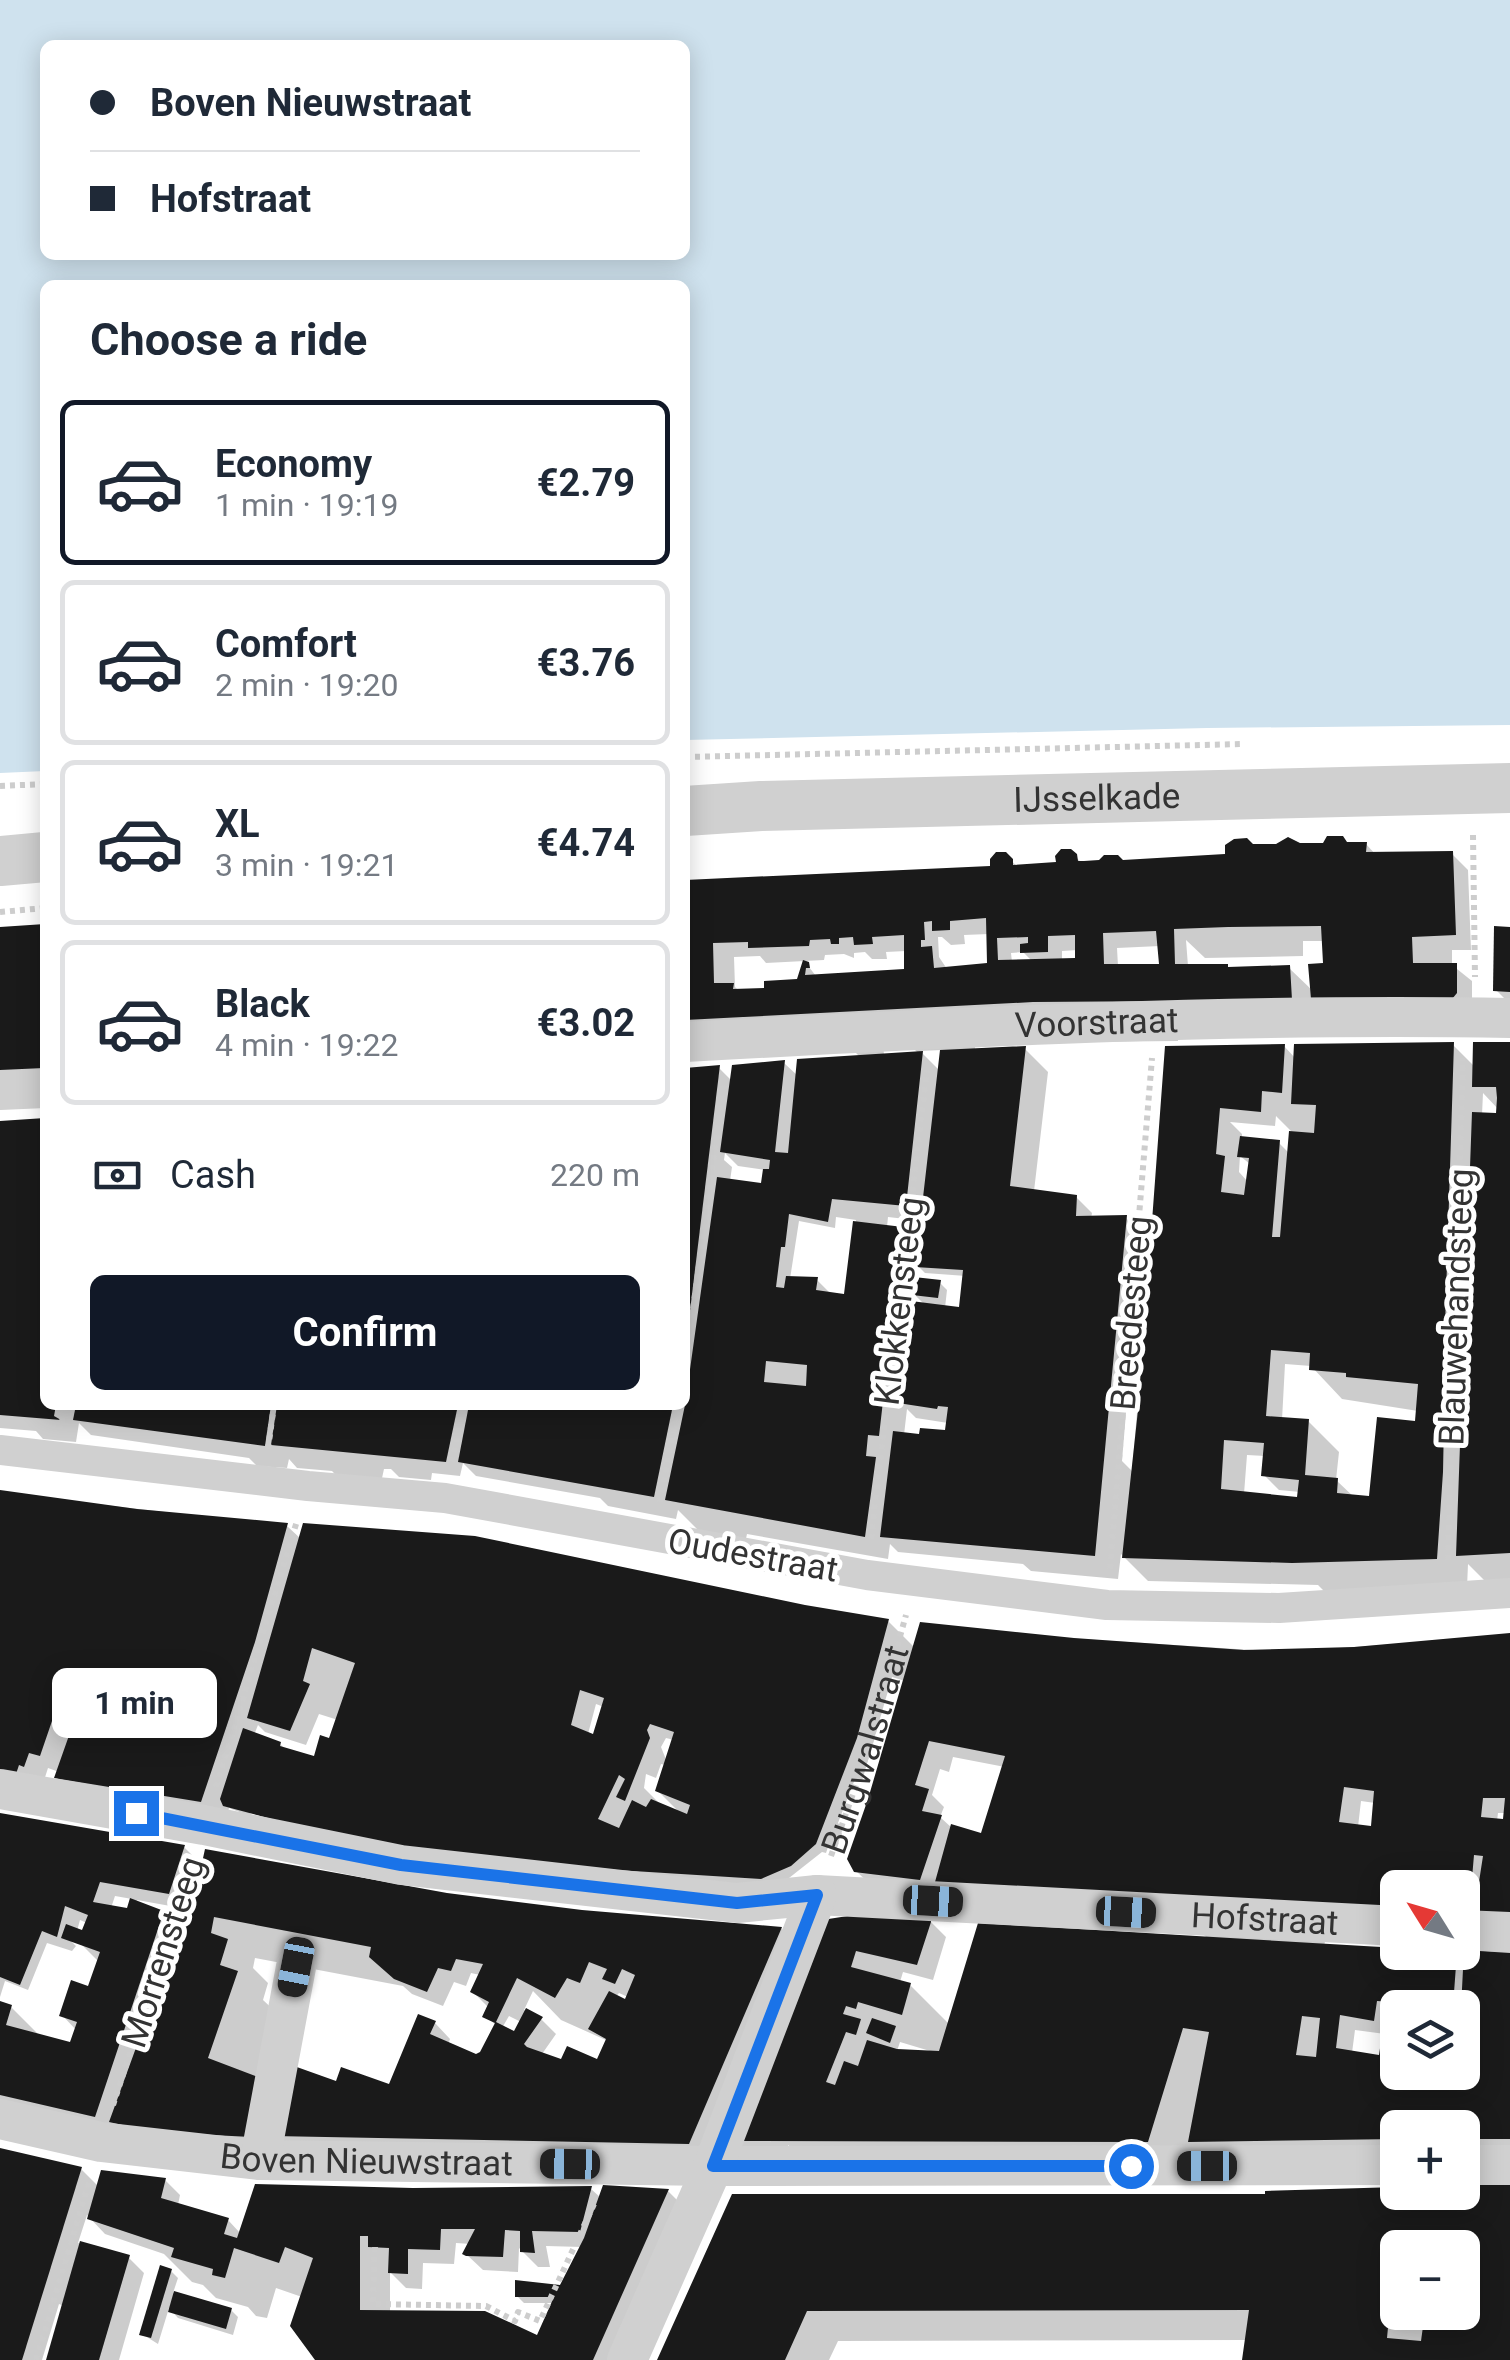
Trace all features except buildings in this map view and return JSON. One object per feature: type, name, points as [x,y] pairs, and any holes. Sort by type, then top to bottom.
[{"type":"street","name":"IJsselkade","points":[[690,811],[1490,788]]},
{"type":"street","points":[[0,861],[40,857]]},
{"type":"street","name":"Voorstraat","points":[[690,1042],[932,1026],[1510,1018]]},
{"type":"street","points":[[0,1090],[40,1088]]},
{"type":"street","name":"Oudestraat","points":[[0,1450],[445,1498],[867,1575],[1107,1605],[1279,1608],[1510,1594]]},
{"type":"street","name":"Hofstraat","points":[[0,1789],[421,1867],[737,1903],[817,1895],[1380,1925]]},
{"type":"street","name":"Burgwalstraat","points":[[627,2360],[713,2166],[817,1895]]},
{"type":"street","points":[[1480,1931],[1510,1932]]},
{"type":"street","points":[[260,2160],[296,1967]]},
{"type":"street","name":"Boven Nieuwstraat","points":[[0,2119],[102,2142],[260,2160],[713,2166],[1380,2165]]},
{"type":"street","points":[[1480,2165],[1510,2165]]},
{"type":"path","points":[[0,786],[40,784]]},
{"type":"path","name":"Blauwehandsteeg","points":[[1446,1597],[1464,1042],[1475,992],[1476,936],[1490,788]]},
{"type":"path","points":[[0,912],[40,908]]},
{"type":"path","name":"Breedesteeg","points":[[1107,1605],[1155,1021]]},
{"type":"path","name":"Klokkensteeg","points":[[867,1575],[932,1026]]},
{"type":"path","points":[[690,1331],[729,1039]]},
{"type":"path","points":[[445,1498],[463,1410]]},
{"type":"path","points":[[654,1538],[677,1410]]},
{"type":"path","name":"Morrensteeg","points":[[36,2360],[308,1486]]},
{"type":"path","name":"Burgwalstraat","points":[[817,1895],[867,1754],[915,1581]]},
{"type":"path","points":[[375,2247],[373,2304],[486,2306],[515,2321],[518,2312],[540,2321],[609,2165]]},
{"type":"water","points":[[0,0],[1510,0],[1510,725],[690,740],[690,280],[40,280],[40,771],[0,773]]},
{"type":"route","points":[[136,1813],[401,1865],[737,1903],[817,1895],[713,2166],[1131,2166]]}]
